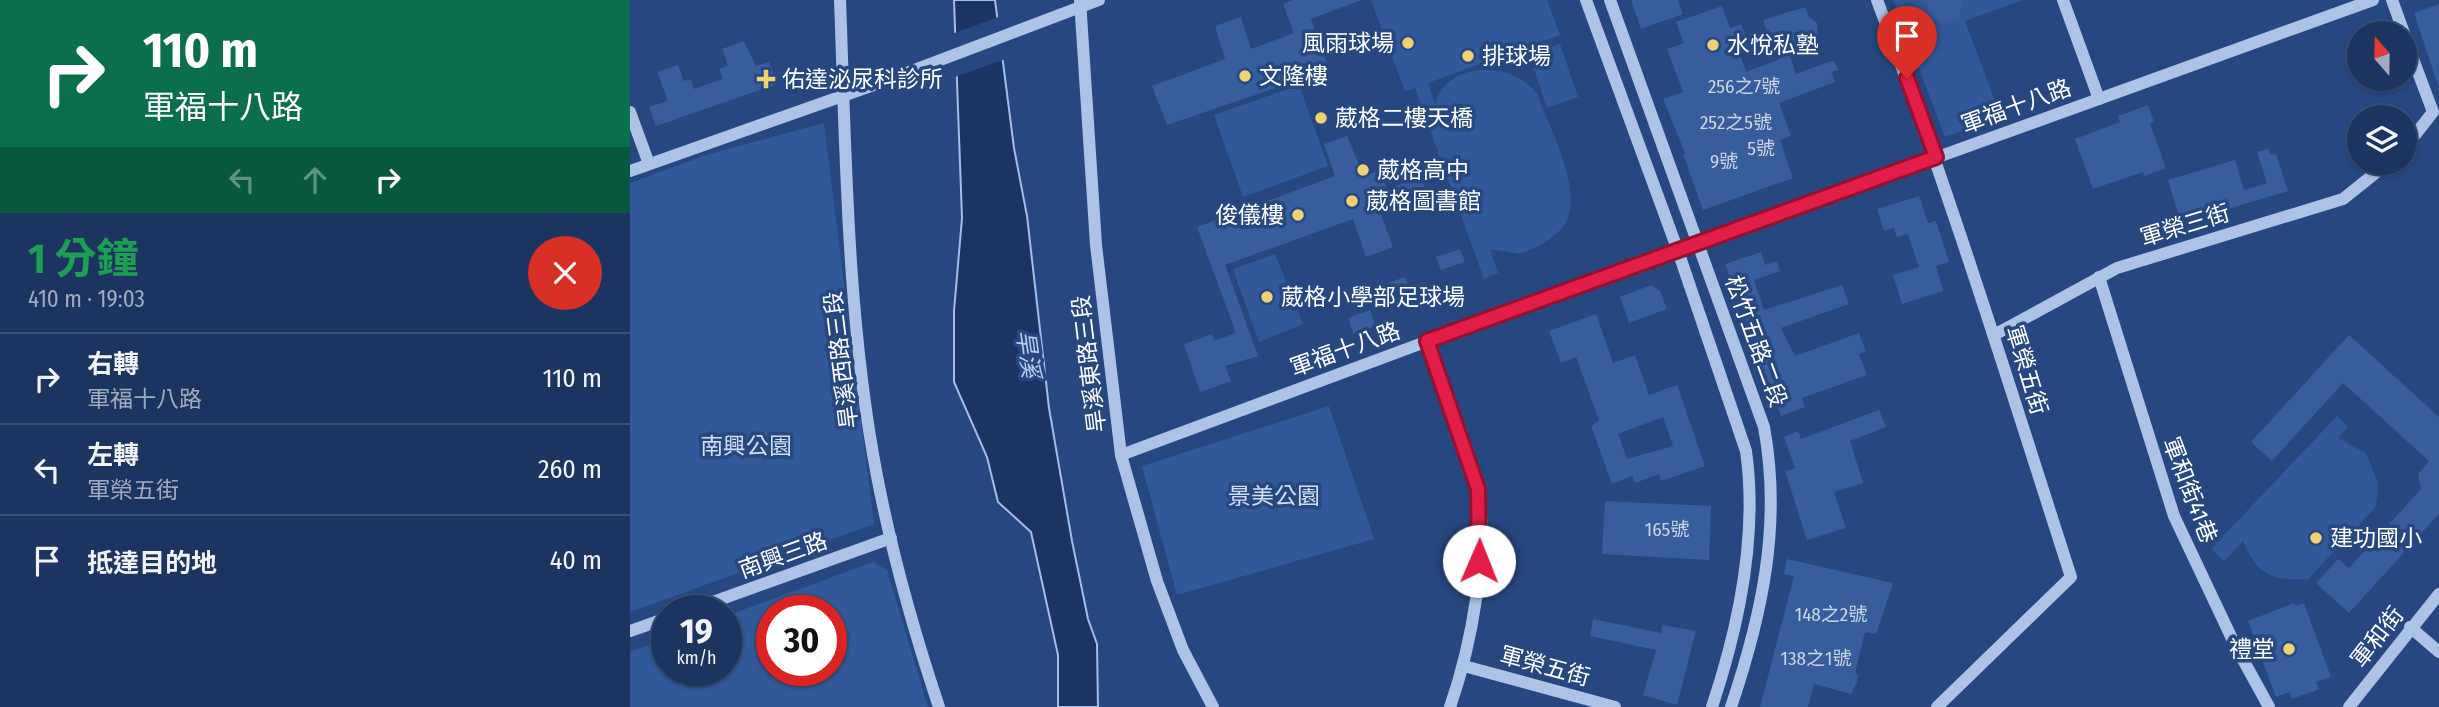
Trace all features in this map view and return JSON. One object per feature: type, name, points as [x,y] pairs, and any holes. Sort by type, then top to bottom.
[{"type":"street","name":"旱溪西路三段","points":[[840,0],[858,335],[877,475],[920,650],[939,707]]},
{"type":"street","points":[[630,171],[844,96],[1080,4],[1099,0]]},
{"type":"street","name":"松竹五路二段","points":[[1586,0],[1678,251],[1746,451],[1750,483],[1744,575],[1712,707]]},
{"type":"street","name":"松竹五路二段","points":[[1610,0],[1764,427],[1772,471],[1773,507],[1758,612],[1731,707]]},
{"type":"street","name":"軍榮五街","points":[[1877,0],[1936,157],[2071,578],[1937,707]]},
{"type":"street","points":[[2063,0],[2099,99]]},
{"type":"street","name":"軍福十八路","points":[[1121,455],[1427,341],[2373,0]]},
{"type":"street","points":[[2392,0],[2399,21]]},
{"type":"street","name":"旱溪東路三段","points":[[1080,4],[1096,245],[1121,455],[1161,592],[1183,650],[1213,707]]},
{"type":"street","points":[[2417,69],[2433,113],[2417,133]]},
{"type":"street","points":[[630,112],[649,164]]},
{"type":"street","name":"軍榮三街","points":[[1994,335],[2117,268],[2343,200],[2373,175]]},
{"type":"street","name":"軍和街41巷","points":[[2099,277],[2174,516],[2224,622],[2269,707]]},
{"type":"street","points":[[1427,341],[1478,489],[1478,583],[1464,666],[1450,707]]},
{"type":"street","name":"南興三路","points":[[732,595],[891,538]]},
{"type":"street","name":"軍和街","points":[[2349,707],[2410,627],[2439,594]]},
{"type":"street","points":[[630,631],[651,624]]},
{"type":"street","points":[[2410,627],[2439,652]]},
{"type":"street","name":"軍榮五街","points":[[1464,666],[1615,707]]},
{"type":"green space","points":[[1371,0],[1547,0],[1560,35],[1428,83],[1435,105],[1442,90],[1452,80],[1466,73],[1497,71],[1526,83],[1537,94],[1564,162],[1571,198],[1569,214],[1562,228],[1548,240],[1520,254],[1490,249],[1498,273],[1484,279],[1415,88],[1405,91]]},
{"type":"green space","points":[[1893,0],[2023,0],[1965,21],[2001,117],[1945,137]]},
{"type":"green space","points":[[1560,44],[1578,97],[1547,108],[1529,54]]},
{"type":"green space","points":[[1299,85],[1328,166],[1243,197],[1214,115]]},
{"type":"green space","name":"南興公園","points":[[824,123],[874,524],[677,595],[651,595],[651,604],[630,612],[630,183],[706,155]]},
{"type":"green space","name":"葳格小學部足球場","points":[[1275,254],[1303,324],[1259,342],[1233,269]]},
{"type":"green space","name":"景美公園","points":[[1329,406],[1374,539],[1177,595],[1142,466]]},
{"type":"green space","points":[[2337,416],[2348,427],[2338,438],[2366,453],[2378,483],[2375,508],[2308,579],[2285,579],[2267,574],[2254,562],[2243,541],[2224,561],[2211,549]]},
{"type":"green space","points":[[873,562],[887,570],[928,707],[630,707],[630,652],[651,644],[651,686],[742,686],[742,610],[756,605],[756,686],[847,686],[847,595],[783,595]]},
{"type":"water","name":"旱溪","points":[[954,0],[995,0],[1014,148],[1027,216],[1049,408],[1072,541],[1088,619],[1097,644],[1098,707],[1058,707],[1058,655],[1031,532],[998,502],[987,457],[954,382],[954,311],[962,218]]},
{"type":"pier","points":[[1001,16],[1006,59],[955,77],[952,34]]},
{"type":"building","name":"文隆樓","points":[[1293,0],[1361,0],[1311,19],[1329,70],[1167,125],[1152,86],[1225,59],[1215,26],[1241,17],[1251,49],[1294,33],[1283,4]]},
{"type":"building","points":[[1631,0],[1678,0],[1683,14],[1641,29]]},
{"type":"building","points":[[1926,0],[1964,0],[1959,16],[1942,23],[1930,17]]},
{"type":"building","points":[[2439,4],[2439,85],[2438,85],[2414,13]]},
{"type":"building","points":[[1722,6],[1730,28],[1741,24],[1750,47],[1739,52],[1746,72],[1778,60],[1763,20],[1805,7],[1809,17],[1817,23],[1818,36],[1815,41],[1788,50],[1796,74],[1834,60],[1838,70],[1831,72],[1835,82],[1779,103],[1791,136],[1780,140],[1793,178],[1703,210],[1683,154],[1685,153],[1663,99],[1683,92],[1667,49],[1684,43],[1676,22]]},
{"type":"building","points":[[744,41],[756,66],[769,62],[777,84],[656,126],[649,107],[668,101],[657,72],[678,65],[684,81],[691,79],[694,89],[723,79],[719,69],[728,66],[722,49]]},
{"type":"building","points":[[2148,105],[2154,122],[2150,124],[2166,168],[2144,176],[2143,172],[2093,189],[2075,139],[2120,122],[2118,116]]},
{"type":"building","points":[[1347,136],[1364,176],[1380,170],[1387,189],[1421,177],[1430,203],[1410,211],[1406,199],[1379,210],[1393,247],[1366,257],[1353,219],[1225,265],[1258,356],[1225,366],[1231,381],[1200,392],[1184,344],[1212,334],[1214,341],[1236,333],[1197,227],[1335,176],[1324,144]]},
{"type":"building","points":[[2268,149],[2271,155],[2276,154],[2288,191],[2181,223],[2168,180],[2235,160],[2244,190],[2267,183],[2257,152]]},
{"type":"building","points":[[1919,196],[1928,223],[1936,221],[1949,262],[1936,266],[1943,291],[1902,304],[1893,275],[1919,267],[1908,234],[1897,237],[1894,228],[1884,231],[1877,209]]},
{"type":"building","points":[[1460,249],[1465,262],[1441,270],[1436,257]]},
{"type":"building","points":[[1761,252],[1765,265],[1777,261],[1780,271],[1754,280],[1764,310],[1842,285],[1849,304],[1781,328],[1795,356],[1859,333],[1866,352],[1859,354],[1867,375],[1802,398],[1805,407],[1781,416],[1725,264]]},
{"type":"building","points":[[1405,277],[1411,294],[1383,304],[1377,287]]},
{"type":"building","points":[[1651,285],[1660,291],[1667,309],[1629,323],[1620,297]]},
{"type":"building","points":[[1370,310],[1376,326],[1354,334],[1348,318]]},
{"type":"building","points":[[1596,314],[1613,363],[1635,355],[1649,395],[1677,385],[1705,466],[1661,481],[1659,474],[1635,483],[1632,476],[1612,484],[1591,426],[1599,420],[1576,357],[1561,363],[1549,331]],"holes":[[[1663,417],[1673,446],[1627,459],[1618,434]]]},
{"type":"building","points":[[2349,335],[2439,417],[2439,514],[2349,613],[2316,583],[2338,559],[2349,568],[2421,489],[2418,474],[2429,461],[2343,383],[2272,461],[2251,442]]},
{"type":"building","points":[[1879,410],[1886,427],[1850,441],[1863,483],[1834,492],[1846,528],[1807,540],[1785,471],[1795,468],[1784,437],[1798,431],[1801,439]]},
{"type":"building","points":[[1605,501],[1711,506],[1709,560],[1602,554]]},
{"type":"building","points":[[1787,559],[1893,583],[1876,634],[1865,632],[1855,673],[1858,674],[1857,682],[1851,694],[1814,684],[1808,707],[1760,707],[1794,576],[1784,574]]},
{"type":"building","name":"禮堂","points":[[2294,603],[2296,606],[2304,603],[2331,677],[2316,682],[2319,689],[2292,699],[2289,692],[2276,697],[2248,621]]},
{"type":"building","points":[[1593,619],[1661,633],[1662,625],[1696,631],[1677,705],[1643,695],[1656,650],[1590,636]]},
{"type":"place","name":"風雨球場","points":[[1408,43]]},
{"type":"place","name":"水悅私塾","points":[[1713,45]]},
{"type":"place","name":"排球場","points":[[1468,56]]},
{"type":"place","name":"文隆樓","points":[[1245,76]]},
{"type":"place","name":"佑達泌尿科診所","points":[[766,79]]},
{"type":"place","name":"葳格二樓天橋","points":[[1321,118]]},
{"type":"place","name":"葳格高中","points":[[1363,170]]},
{"type":"place","name":"葳格圖書館","points":[[1352,201]]},
{"type":"place","name":"俊儀樓","points":[[1298,215]]},
{"type":"place","name":"葳格小學部足球場","points":[[1267,297]]},
{"type":"place","name":"建功國小","points":[[2316,538]]},
{"type":"place","name":"禮堂","points":[[2289,649]]},
{"type":"route","points":[[1479,561],[1478,489],[1427,341],[1936,157],[1907,78]]}]
